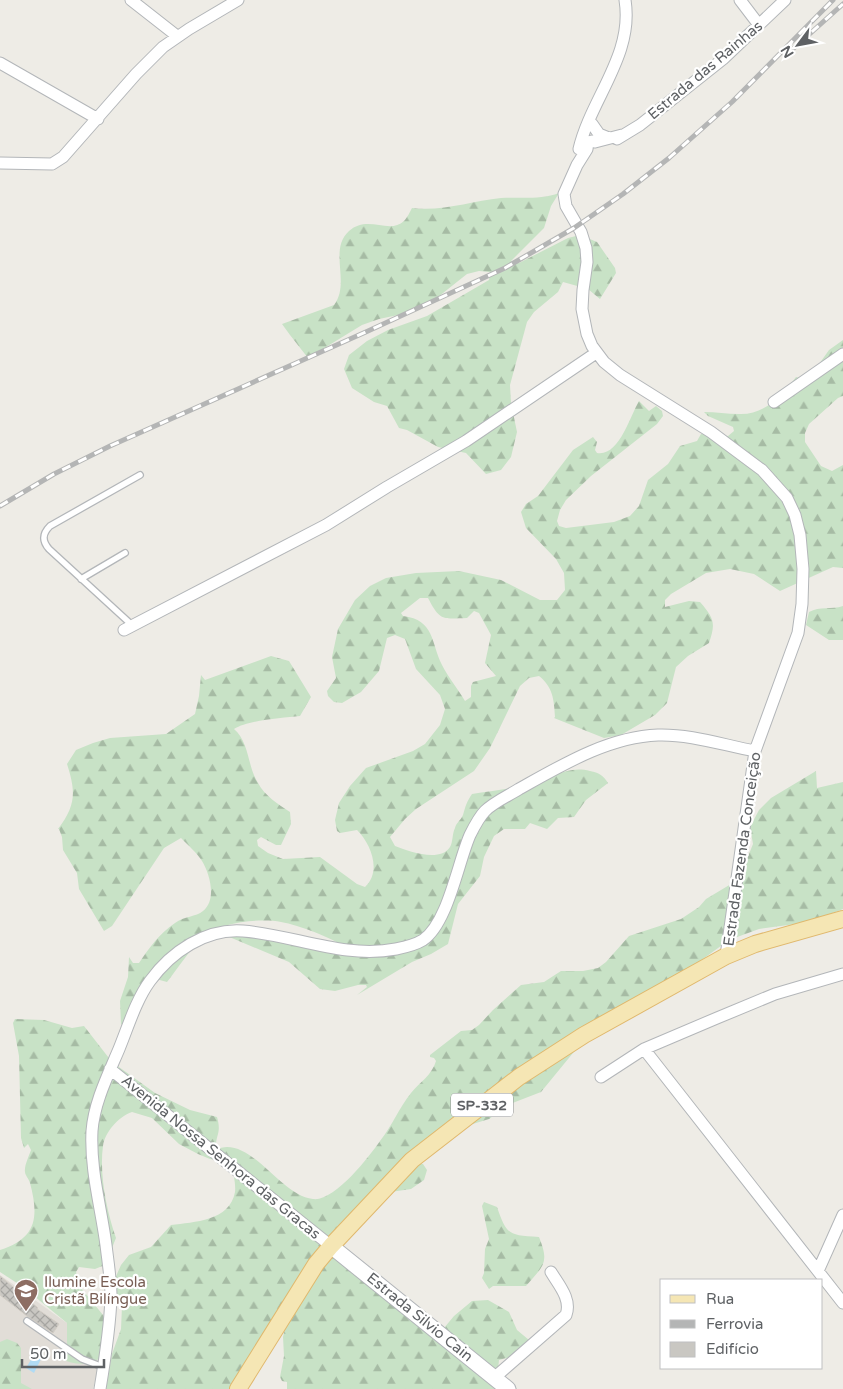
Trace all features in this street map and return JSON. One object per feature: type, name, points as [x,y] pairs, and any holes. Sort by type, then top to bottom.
[{"type":"main road","name":"SP-332","points":[[238,1389],[316,1264],[331,1246],[412,1160],[518,1077],[584,1036],[726,956],[771,939],[843,919]]},
{"type":"street","points":[[131,0],[177,36]]},
{"type":"street","points":[[0,163],[52,164],[57,162],[98,119],[136,74],[163,47],[177,36],[238,0]]},
{"type":"street","points":[[576,167],[580,145],[620,53],[626,24],[625,0]]},
{"type":"street","points":[[740,0],[759,25]]},
{"type":"street","name":"Estrada das Rainhas","points":[[592,145],[608,144],[640,125],[723,59],[785,0]]},
{"type":"street","points":[[0,63],[98,119]]},
{"type":"street","points":[[590,123],[599,134],[609,138]]},
{"type":"street","points":[[590,123],[592,145]]},
{"type":"street","name":"Estrada das Rainhas","points":[[592,145],[609,138],[622,136]]},
{"type":"street","name":"Estrada Fazenda Conceição","points":[[592,145],[576,167],[565,190],[564,201],[568,212],[581,232],[586,248],[587,262],[582,309],[587,334],[596,353],[620,375],[711,432],[762,470],[788,498],[800,534],[803,570],[802,604],[798,633],[754,752],[726,956]]},
{"type":"street","points":[[128,628],[326,525],[386,487],[466,441],[596,353]]},
{"type":"street","points":[[774,402],[843,354]]},
{"type":"street","points":[[100,1389],[110,1320],[111,1294],[106,1244],[93,1169],[92,1130],[95,1111],[110,1069],[150,982],[167,962],[200,939],[216,932],[230,930],[258,932],[312,945],[355,952],[380,952],[408,947],[423,940],[433,931],[443,912],[469,837],[477,822],[486,810],[512,793],[584,755],[615,742],[638,737],[672,735],[754,752]]},
{"type":"street","points":[[601,1077],[644,1049],[775,994],[843,974]]},
{"type":"street","points":[[644,1049],[843,1303]]},
{"type":"street","name":"Avenida Nossa Senhora das Gracas","points":[[110,1069],[331,1246]]},
{"type":"street","points":[[818,1271],[843,1214]]},
{"type":"street","name":"Estrada Silvio Cain","points":[[331,1246],[508,1389]]},
{"type":"street","points":[[494,1378],[566,1315],[568,1309],[566,1299],[551,1272]]},
{"type":"lane","points":[[128,628],[44,543],[43,537],[45,531],[50,526],[140,475]]},
{"type":"lane","points":[[81,579],[125,554]]},
{"type":"lane","points":[[27,1321],[82,1359],[103,1367]]},
{"type":"shaded area","name":"Ilumine Escola Cristã Bilíngue","points":[[0,1275],[103,1349],[93,1389],[0,1389]]},
{"type":"green space","points":[[559,193],[551,206],[544,228],[511,261],[519,263],[568,238],[580,235],[597,242],[615,268],[616,273],[600,299],[588,289],[563,282],[558,292],[534,312],[527,322],[510,385],[511,403],[517,432],[511,457],[501,470],[486,474],[466,453],[438,447],[407,430],[399,428],[387,406],[374,402],[352,388],[344,369],[349,355],[367,341],[388,330],[427,316],[489,280],[490,272],[479,271],[467,274],[438,297],[418,309],[362,325],[308,358],[282,324],[334,305],[341,287],[340,247],[349,231],[356,226],[364,224],[398,225],[405,220],[412,208],[434,209],[490,199],[537,197]]},
{"type":"green space","points":[[843,340],[843,396],[838,398],[809,424],[805,433],[805,442],[821,466],[832,471],[843,465],[843,568],[833,567],[780,591],[754,574],[730,569],[706,573],[671,594],[665,600],[665,607],[689,601],[700,602],[705,608],[711,617],[713,625],[709,643],[688,656],[676,667],[667,703],[655,715],[621,735],[604,738],[554,718],[555,711],[552,694],[544,680],[539,676],[529,678],[520,686],[490,748],[474,771],[416,809],[405,819],[390,837],[395,846],[408,851],[432,855],[445,852],[451,845],[453,833],[472,794],[523,786],[559,773],[574,770],[596,773],[602,776],[608,783],[586,800],[574,817],[558,818],[547,829],[530,823],[525,829],[504,829],[494,836],[484,857],[480,876],[458,904],[448,944],[412,962],[357,995],[367,987],[366,985],[358,985],[335,991],[320,989],[289,962],[227,936],[234,933],[348,949],[342,945],[316,932],[281,922],[240,922],[219,928],[203,937],[167,982],[156,979],[129,1017],[121,1025],[120,1001],[128,977],[129,957],[133,963],[139,963],[169,927],[178,921],[203,911],[210,900],[210,880],[202,861],[181,838],[164,848],[112,926],[104,931],[79,889],[77,873],[63,850],[62,837],[58,829],[68,813],[73,798],[72,783],[67,764],[76,750],[110,738],[166,734],[195,714],[201,675],[205,680],[271,656],[289,661],[311,697],[300,716],[256,721],[234,729],[243,741],[254,776],[261,788],[290,812],[291,824],[281,845],[276,845],[261,837],[257,840],[258,846],[268,853],[283,859],[320,857],[357,884],[365,887],[373,873],[373,858],[367,843],[357,830],[340,833],[337,831],[335,820],[339,803],[350,786],[366,768],[413,751],[425,744],[440,725],[445,709],[440,695],[416,669],[405,639],[395,635],[387,638],[379,671],[361,692],[342,703],[334,702],[328,696],[327,691],[336,678],[332,657],[338,629],[355,600],[370,586],[386,578],[416,573],[459,571],[501,580],[540,600],[557,600],[565,590],[564,573],[556,559],[526,528],[521,512],[526,504],[538,496],[573,450],[593,437],[597,442],[595,450],[597,453],[605,453],[612,449],[623,434],[639,401],[649,411],[656,406],[662,411],[663,416],[657,424],[591,476],[566,500],[560,510],[557,521],[559,526],[566,528],[614,522],[630,516],[639,506],[648,480],[668,464],[680,446],[697,441],[701,434],[728,436],[734,431],[733,427],[708,416],[704,412],[735,414],[748,413],[764,408],[785,391],[796,377],[803,379],[812,374],[829,350]],"holes":[[[420,598],[428,598],[439,615],[443,617],[452,619],[467,618],[474,611],[479,613],[491,635],[485,663],[496,676],[473,682],[471,697],[465,701],[442,665],[427,627],[413,618],[403,616],[401,613]]]},
{"type":"green space","points":[[843,606],[843,640],[829,640],[806,625],[809,612],[817,609]]},
{"type":"green space","points":[[816,771],[817,788],[843,782],[843,909],[810,922],[759,929],[729,940],[655,994],[582,1042],[541,1092],[510,1104],[489,1119],[463,1127],[416,1163],[423,1164],[427,1170],[424,1180],[411,1189],[377,1194],[335,1243],[439,1334],[454,1316],[472,1301],[488,1300],[509,1312],[517,1330],[529,1340],[531,1345],[521,1354],[499,1360],[498,1370],[517,1389],[287,1389],[287,1382],[282,1381],[280,1377],[284,1356],[283,1337],[287,1320],[239,1389],[106,1389],[112,1354],[121,1329],[122,1306],[113,1283],[121,1265],[129,1255],[151,1247],[171,1225],[200,1221],[219,1214],[232,1202],[235,1192],[232,1165],[224,1161],[210,1159],[179,1144],[152,1118],[132,1112],[122,1117],[113,1126],[106,1135],[103,1146],[102,1169],[105,1193],[116,1238],[105,1265],[95,1269],[79,1267],[76,1272],[81,1288],[103,1315],[106,1327],[100,1358],[85,1364],[60,1359],[59,1356],[67,1348],[67,1323],[23,1287],[0,1272],[0,1250],[22,1239],[32,1225],[34,1216],[33,1195],[25,1172],[31,1150],[28,1144],[24,1148],[21,1138],[19,1056],[13,1023],[15,1019],[44,1020],[72,1028],[84,1026],[112,1062],[155,1093],[190,1110],[217,1117],[219,1131],[216,1149],[227,1147],[238,1149],[249,1155],[291,1190],[313,1199],[321,1198],[341,1186],[375,1148],[411,1093],[432,1070],[436,1061],[430,1055],[461,1031],[472,1030],[479,1025],[521,985],[544,982],[561,971],[583,971],[598,968],[606,962],[629,936],[681,919],[699,907],[706,899],[736,881],[753,844],[750,827],[759,810],[771,798]]},
{"type":"green space","points":[[484,1202],[497,1207],[504,1224],[510,1232],[521,1236],[539,1237],[544,1253],[543,1264],[526,1286],[493,1286],[489,1289],[482,1278],[485,1249],[489,1239],[482,1206]]},
{"type":"green space","points":[[7,1339],[17,1343],[21,1348],[21,1383],[32,1389],[0,1389],[0,1342]]},
{"type":"water","points":[[35,1353],[42,1357],[34,1373],[26,1368]]},
{"type":"building","points":[[0,1276],[37,1309],[59,1324],[53,1333],[0,1295]]},
{"type":"railway","points":[[0,506],[54,474],[110,446],[505,268],[574,228],[623,194],[669,158],[732,102],[833,0]]},
{"type":"railway","points":[[785,56],[843,4]]},
{"type":"place","name":"Ilumine Escola Cristã Bilíngue","points":[[26,1312]]}]
